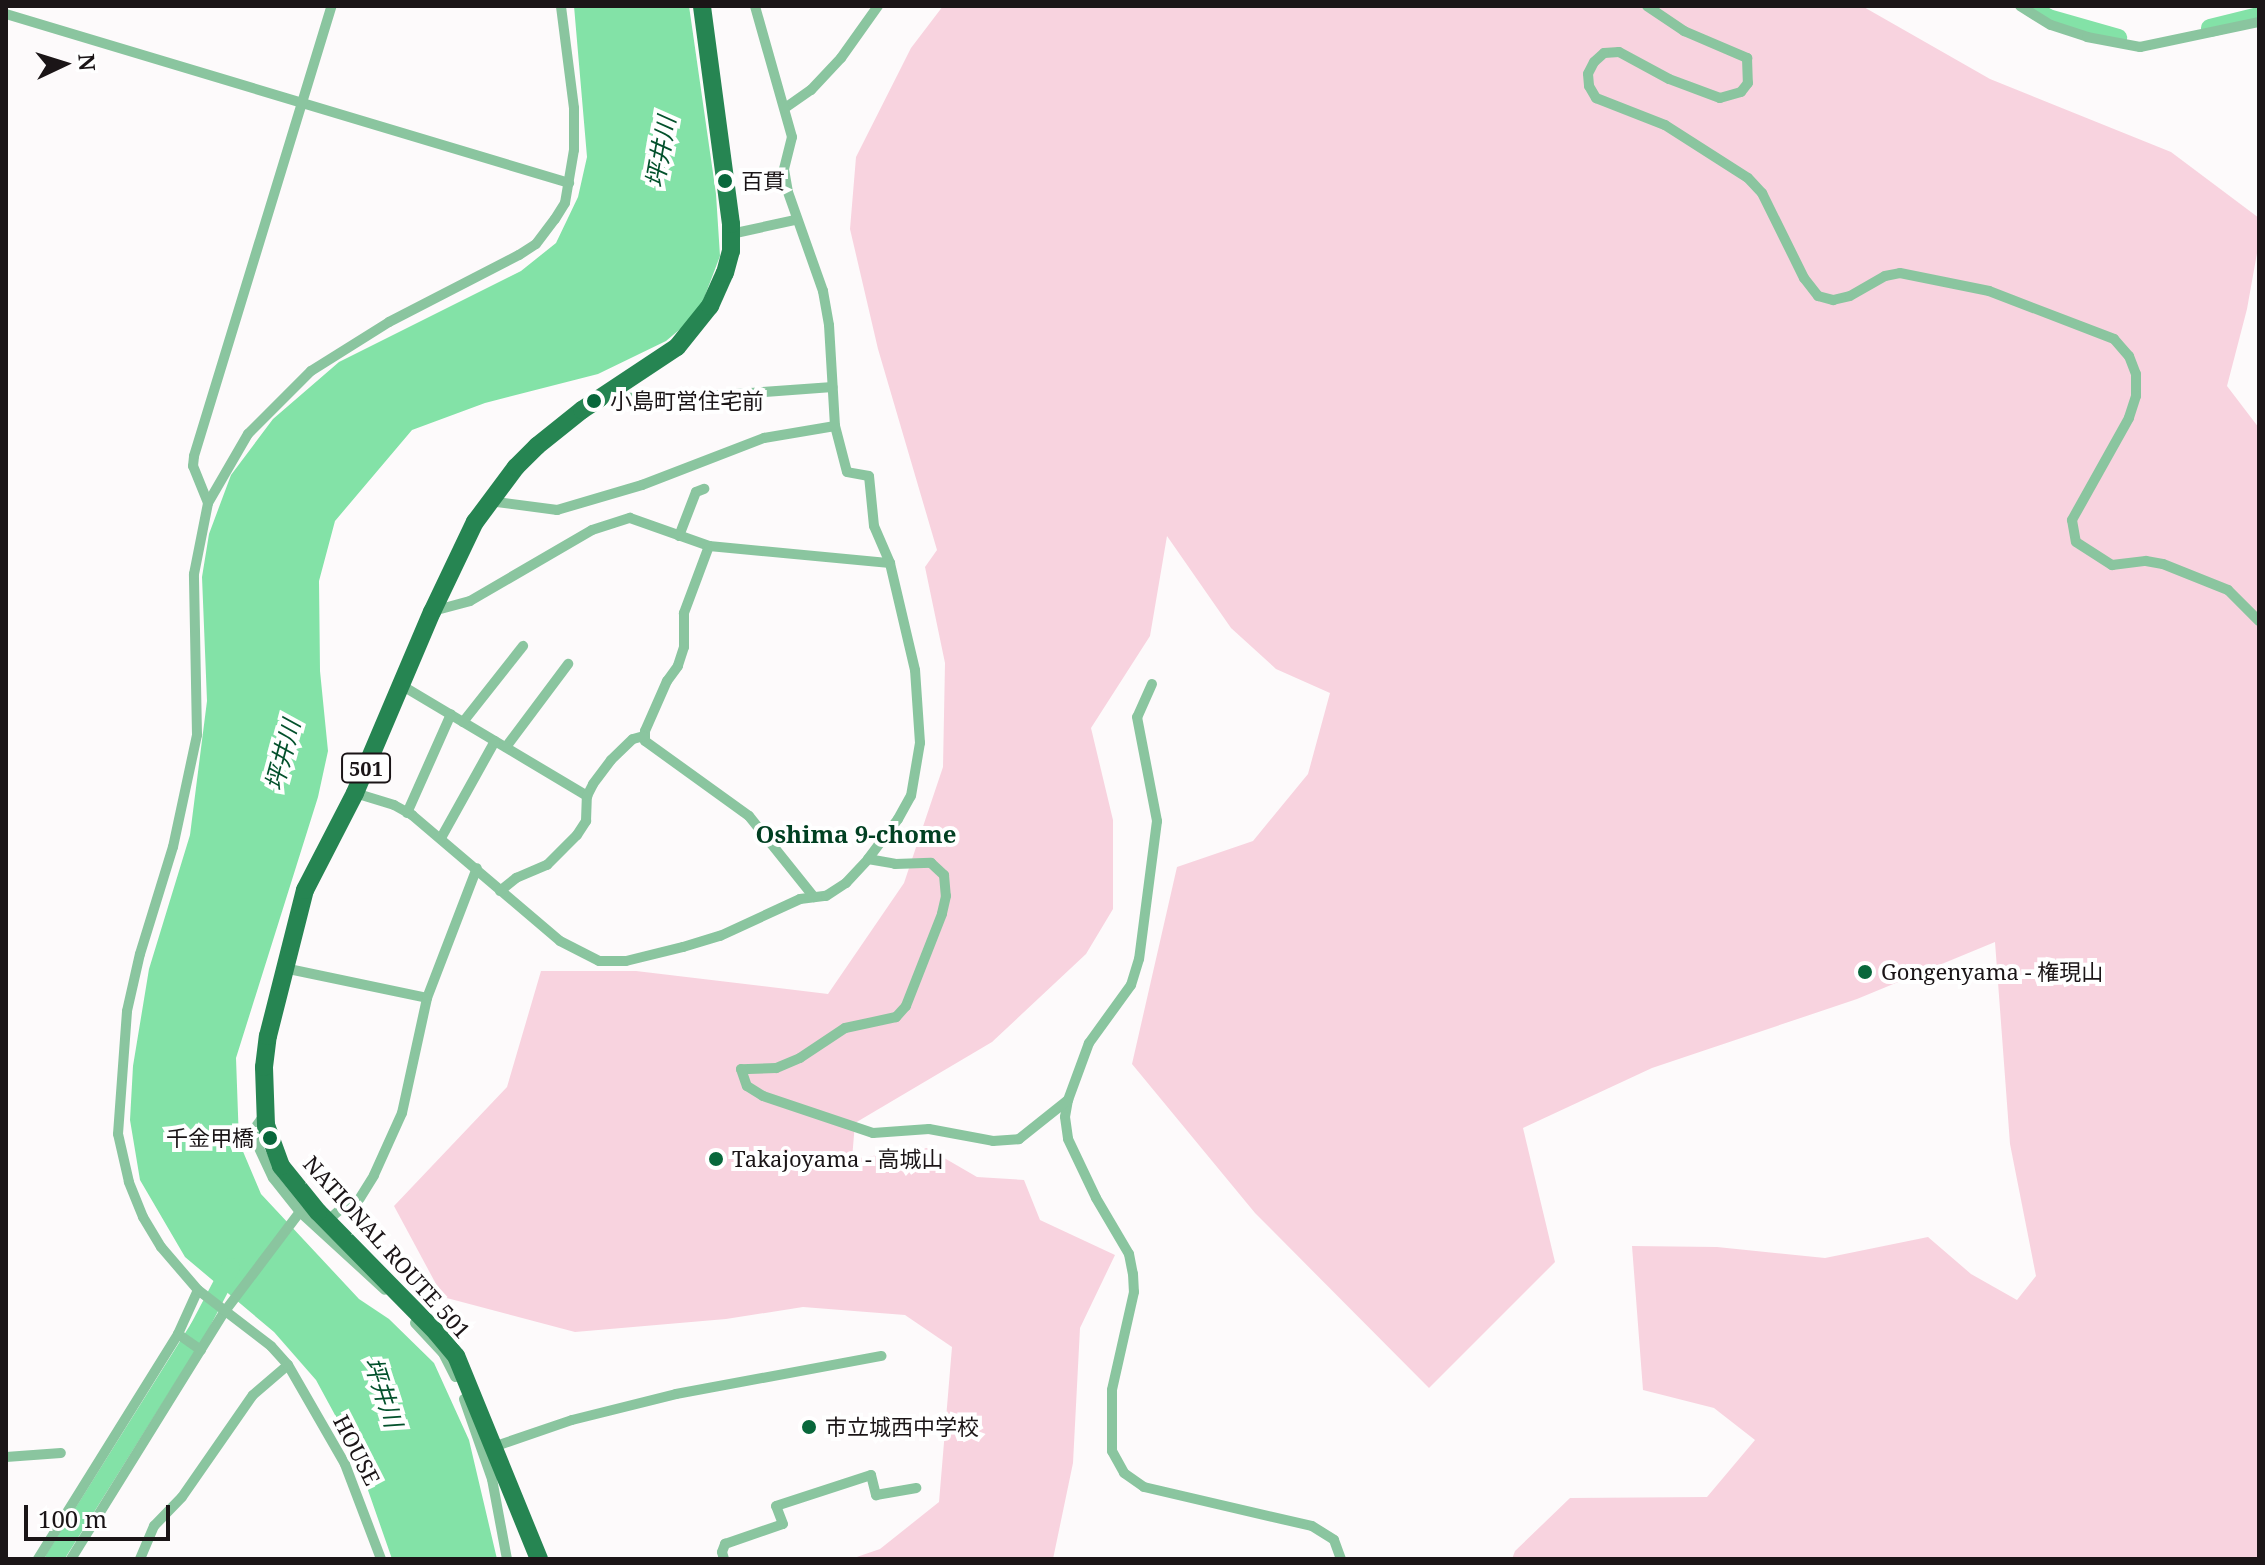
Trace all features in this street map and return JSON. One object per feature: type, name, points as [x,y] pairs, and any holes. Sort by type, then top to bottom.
[{"type":"highway","name":"NATIONAL ROUTE 501","points":[[539,1559],[456,1356],[327,1221],[281,1166],[265,1114],[264,1067],[284,968],[305,890],[355,793],[432,612],[475,522],[489,501],[537,446],[603,395],[677,347],[695,328],[725,273],[731,234],[702,6]]},
{"type":"street","points":[[208,503],[193,466],[194,456],[332,6]]},
{"type":"street","points":[[208,503],[248,434],[311,371],[389,322],[536,244],[565,203],[574,150],[574,108],[561,6]]},
{"type":"street","points":[[355,793],[407,813],[477,868],[560,941],[599,961],[626,961],[720,936],[800,899],[826,896],[837,890],[868,859],[911,796],[920,743],[915,670],[890,563],[874,526],[869,476],[847,472],[835,426],[823,291],[795,220],[784,169],[792,137],[755,6]]},
{"type":"street","points":[[785,108],[811,90],[841,58],[878,6]]},
{"type":"street","points":[[1647,6],[1684,31],[1747,58],[1748,83],[1741,92],[1720,98],[1669,79],[1619,52],[1604,53],[1594,62],[1588,74],[1589,86],[1596,98],[1665,125],[1748,178],[1762,193],[1804,278],[1818,296],[1833,300],[1850,296],[1885,276],[1900,273],[1989,291],[2114,339],[2129,356],[2136,374],[2136,396],[2129,418],[2072,520],[2076,542],[2112,565],[2146,561],[2163,564],[2228,590],[2259,621]]},
{"type":"street","points":[[2020,6],[2051,25],[2087,37],[2140,47],[2259,22]]},
{"type":"street","points":[[6,14],[569,183]]},
{"type":"street","points":[[731,234],[795,220]]},
{"type":"street","points":[[603,395],[652,400],[833,387]]},
{"type":"street","points":[[489,501],[557,510],[642,485],[764,438],[835,426]]},
{"type":"street","points":[[679,536],[696,492],[704,489]]},
{"type":"street","name":"HOUSE","points":[[208,503],[194,574],[197,735],[173,847],[140,954],[127,1011],[118,1134],[129,1182],[143,1217],[161,1247],[200,1291],[271,1346],[288,1365],[345,1464],[381,1559]]},
{"type":"street","points":[[432,612],[470,601],[548,554],[619,520],[630,518],[709,546],[890,563]]},
{"type":"street","points":[[644,736],[667,681],[678,666],[684,647],[684,613],[709,546]]},
{"type":"street","points":[[463,722],[523,646]]},
{"type":"street","points":[[506,747],[568,664]]},
{"type":"street","points":[[1152,684],[1137,717],[1157,821],[1139,959],[1131,985],[1089,1043],[1065,1117],[1068,1139],[1096,1198],[1129,1254],[1133,1274],[1134,1292],[1112,1390],[1112,1451],[1124,1473],[1144,1487],[1312,1526],[1334,1540],[1341,1559]]},
{"type":"street","points":[[401,685],[587,796]]},
{"type":"street","points":[[407,813],[451,714]]},
{"type":"street","points":[[500,891],[516,878],[547,865],[577,835],[586,821],[587,796],[611,760],[633,739],[644,736]]},
{"type":"street","points":[[644,736],[648,743],[749,816],[814,897]]},
{"type":"street","points":[[441,838],[495,741]]},
{"type":"street","points":[[868,859],[895,864],[931,863],[944,875],[942,914],[906,1006],[896,1017],[845,1028],[800,1058],[776,1068],[741,1069],[747,1086],[763,1096],[873,1133],[929,1129],[993,1141],[1019,1139],[1068,1100]]},
{"type":"street","points":[[327,1221],[344,1206],[355,1206],[374,1175],[402,1113],[427,998],[477,868]]},
{"type":"street","points":[[284,968],[427,998]]},
{"type":"street","points":[[265,1114],[255,1124],[258,1146],[273,1178],[298,1216],[366,1277],[387,1292],[397,1294],[401,1308],[443,1353],[453,1370],[487,1461],[507,1559]]},
{"type":"street","points":[[71,1559],[225,1308],[298,1216]]},
{"type":"street","points":[[38,1559],[178,1334],[200,1291]]},
{"type":"street","points":[[178,1334],[201,1350]]},
{"type":"street","points":[[493,1447],[572,1420],[676,1394],[882,1356]]},
{"type":"street","points":[[140,1559],[154,1526],[182,1497],[253,1395],[288,1365]]},
{"type":"street","points":[[6,1457],[61,1453]]},
{"type":"street","points":[[724,1559],[722,1552],[725,1544],[783,1524],[776,1506],[871,1475],[876,1495],[916,1488]]},
{"type":"shaded area","points":[[943,6],[1862,6],[1990,79],[2171,152],[2259,218],[2259,242],[2247,309],[2227,386],[2259,428],[2259,1559],[1512,1559],[1515,1551],[1570,1498],[1707,1497],[1755,1440],[1714,1408],[1643,1390],[1632,1246],[1717,1247],[1825,1258],[1928,1237],[1971,1274],[2017,1300],[2036,1276],[2010,1144],[1995,942],[1857,999],[1652,1068],[1523,1128],[1555,1262],[1429,1388],[1255,1213],[1132,1064],[1177,867],[1253,841],[1308,774],[1330,693],[1276,669],[1231,628],[1167,536],[1150,636],[1091,728],[1113,820],[1113,909],[1086,954],[992,1042],[855,1123],[852,1159],[927,1148],[977,1177],[1024,1180],[1040,1220],[1115,1255],[1080,1328],[1073,1463],[1053,1559],[851,1559],[880,1549],[939,1502],[952,1347],[905,1315],[803,1307],[726,1319],[575,1332],[443,1297],[394,1206],[507,1087],[541,971],[636,971],[828,994],[904,883],[943,767],[945,663],[925,567],[937,550],[878,349],[850,229],[856,157],[911,48]]},
{"type":"water","name":"坪井川","points":[[574,6],[689,6],[716,194],[720,256],[698,314],[666,341],[598,374],[485,403],[412,430],[335,521],[319,581],[320,671],[328,751],[318,797],[236,1058],[239,1142],[261,1194],[359,1299],[389,1319],[434,1363],[469,1440],[497,1559],[392,1559],[354,1450],[316,1380],[274,1332],[185,1257],[140,1180],[130,1120],[133,1066],[149,969],[190,835],[207,701],[202,577],[209,534],[231,475],[273,419],[339,362],[521,271],[556,243],[578,197],[587,157]]},
{"type":"waterway","points":[[2030,7],[2048,18],[2118,38]]},
{"type":"waterway","points":[[2210,28],[2259,16]]},
{"type":"waterway","points":[[54,1559],[199,1328],[231,1267]]},
{"type":"place","name":"百貫","points":[[725,181]]},
{"type":"place","name":"小島町営住宅前","points":[[594,401]]},
{"type":"place","name":"Gongenyama - 権現山","points":[[1865,972]]},
{"type":"place","name":"千金甲橋","points":[[270,1138]]},
{"type":"place","name":"Takajoyama - 高城山","points":[[716,1159]]},
{"type":"place","name":"市立城西中学校","points":[[809,1427]]},
{"type":"district","name":"Oshima 9-chome","points":[[856,834]]}]
